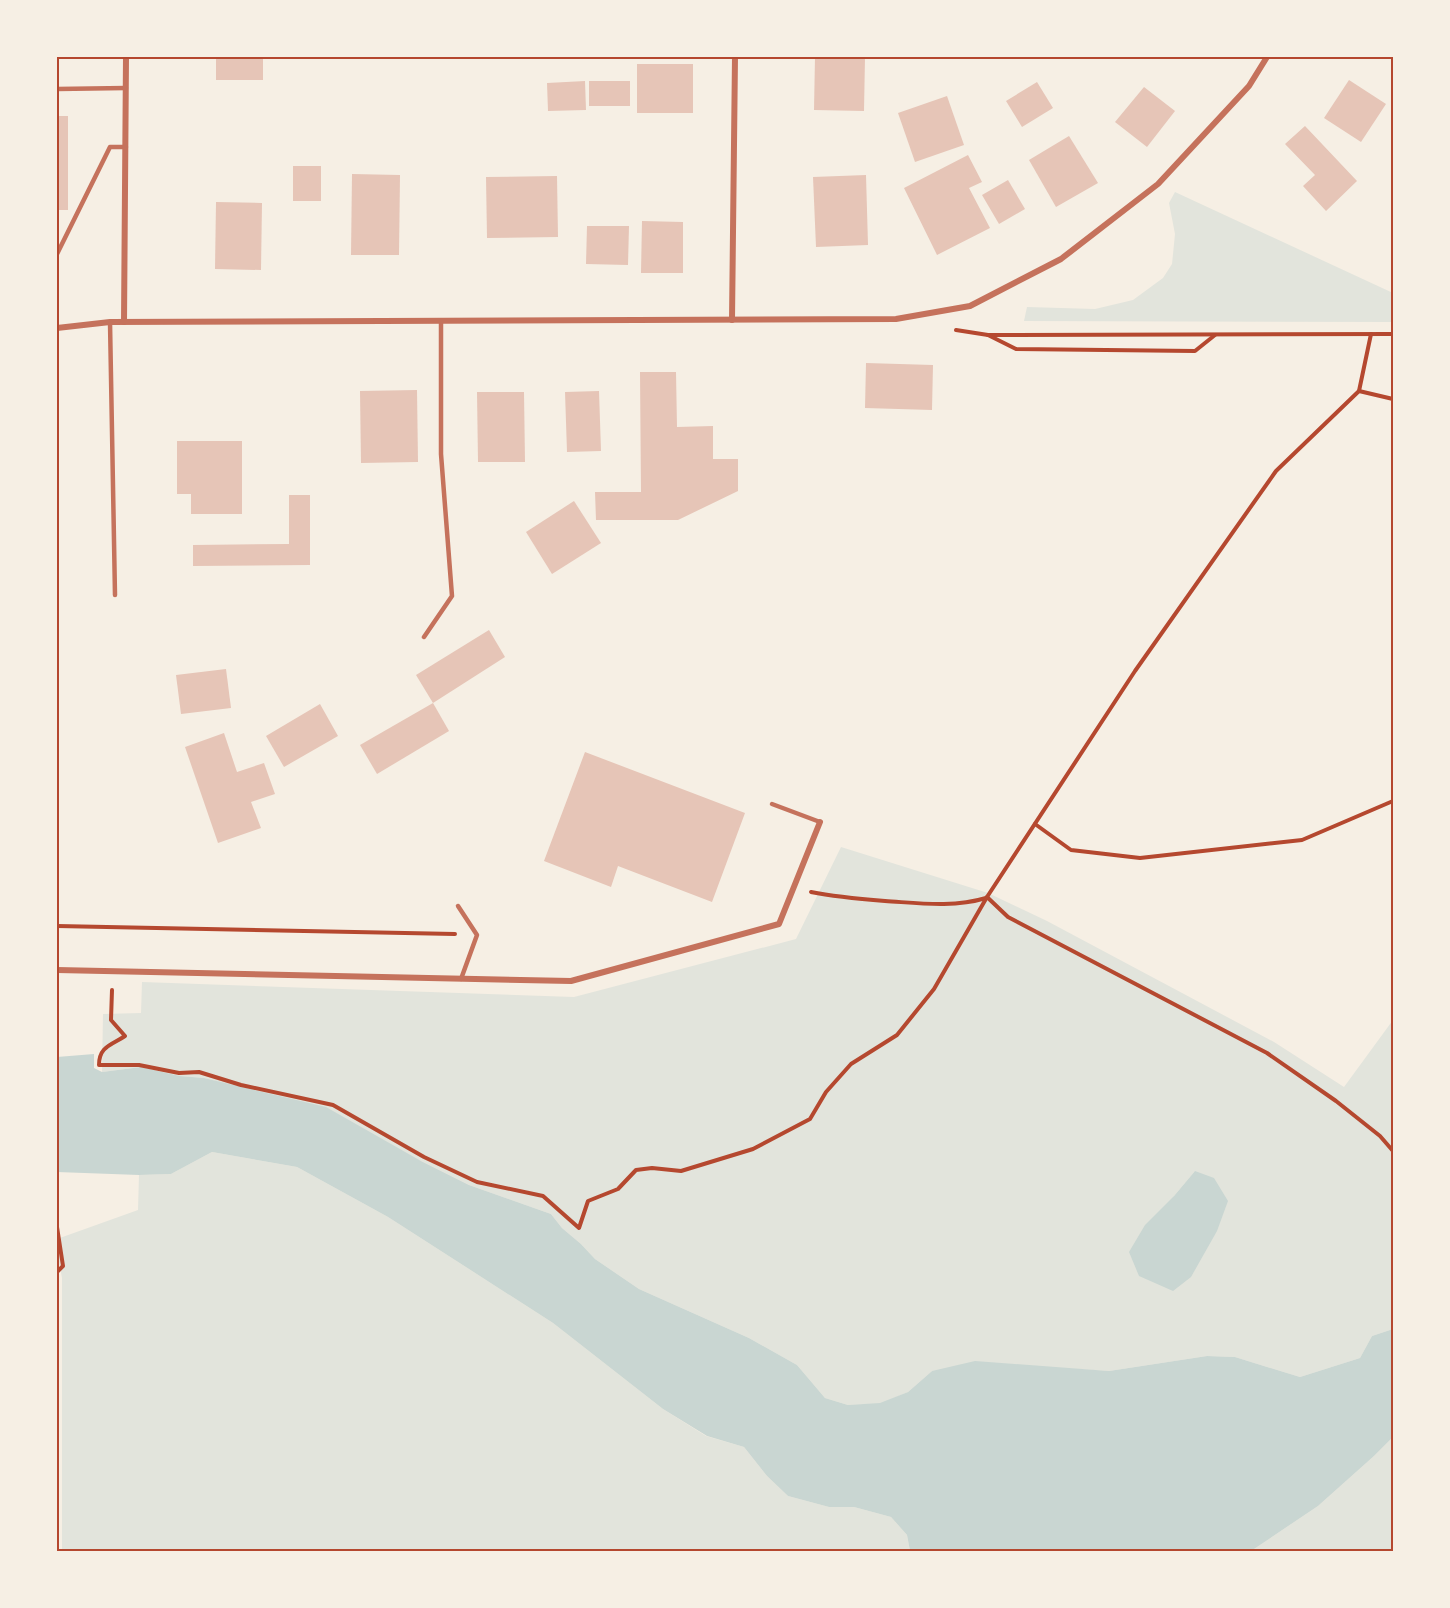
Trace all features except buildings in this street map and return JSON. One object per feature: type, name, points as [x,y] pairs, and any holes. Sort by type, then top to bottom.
[{"type":"street","points":[[124,322],[126,57]]},
{"type":"street","points":[[732,320],[735,57]]},
{"type":"street","points":[[57,328],[110,322],[896,319],[970,306],[1061,260],[1158,184],[1249,86],[1267,57]]},
{"type":"street","points":[[57,970],[572,981],[779,924],[820,822]]},
{"type":"lane","points":[[57,89],[126,88]]},
{"type":"lane","points":[[57,254],[110,147],[126,147]]},
{"type":"lane","points":[[424,637],[452,596],[441,454],[441,321]]},
{"type":"lane","points":[[110,322],[115,596]]},
{"type":"lane","points":[[772,804],[820,822]]},
{"type":"lane","points":[[458,906],[477,935],[461,979]]},
{"type":"path","points":[[988,335],[1016,350],[1195,351],[1217,334]]},
{"type":"path","points":[[113,971],[111,1020],[125,1036],[106,1046],[99,1058],[99,1065],[139,1065],[179,1072],[199,1072],[241,1085],[333,1105],[424,1157],[477,1182],[543,1196],[579,1228],[588,1202],[618,1189],[636,1170],[652,1168],[681,1171],[753,1149],[810,1119],[826,1092],[851,1064],[897,1035],[934,989],[987,897],[1135,671],[1276,471],[1359,391],[1371,334]]},
{"type":"path","points":[[1018,335],[1393,334]]},
{"type":"path","points":[[1359,391],[1393,399]]},
{"type":"path","points":[[1035,824],[1071,850],[1140,858],[1302,840],[1393,801]]},
{"type":"path","points":[[793,889],[830,896],[925,904],[955,904],[987,897]]},
{"type":"path","points":[[987,897],[1008,917],[1267,1053],[1336,1101],[1380,1136],[1393,1151]]},
{"type":"path","points":[[57,926],[477,935]]},
{"type":"path","points":[[57,1227],[63,1266],[57,1272]]},
{"type":"shaded area","points":[[1175,192],[1393,293],[1393,322],[1024,321],[1027,307],[1095,309],[1133,300],[1163,278],[1172,264],[1175,234],[1169,203]]},
{"type":"shaded area","points":[[841,847],[988,893],[1047,921],[1274,1042],[1344,1087],[1393,1020],[1393,1329],[1372,1336],[1360,1358],[1300,1377],[1235,1357],[1207,1356],[1109,1371],[1044,1367],[932,1371],[908,1392],[880,1404],[848,1405],[825,1398],[797,1365],[749,1338],[639,1289],[595,1259],[562,1228],[551,1214],[469,1185],[421,1161],[245,1089],[204,1078],[180,1076],[141,1067],[102,1072],[103,1014],[141,1013],[142,982],[574,997],[796,939]],"holes":[[[1195,1171],[1139,1276],[1174,1196]]]},
{"type":"shaded area","points":[[94,1054],[94,1068],[102,1072],[141,1067],[180,1076],[204,1078],[326,1107],[421,1161],[469,1185],[551,1214],[562,1228],[595,1259],[639,1289],[749,1338],[797,1365],[825,1398],[848,1405],[880,1403],[908,1392],[932,1371],[975,1361],[1109,1371],[1207,1356],[1235,1357],[1300,1377],[1360,1358],[1372,1336],[1393,1329],[1393,1437],[1318,1506],[1251,1551],[910,1551],[907,1535],[891,1517],[854,1507],[829,1507],[788,1496],[767,1476],[744,1447],[707,1436],[663,1409],[553,1323],[388,1217],[297,1167],[212,1152],[171,1174],[57,1172],[57,1057]]},
{"type":"shaded area","points":[[212,1152],[297,1167],[388,1217],[553,1323],[663,1409],[706,1436],[744,1447],[767,1476],[788,1496],[829,1507],[854,1507],[891,1517],[907,1535],[910,1551],[62,1551],[62,1278],[57,1239],[138,1210],[139,1175],[171,1174]]},
{"type":"shaded area","points":[[1195,1171],[1214,1178],[1228,1201],[1217,1231],[1191,1277],[1173,1291],[1139,1276],[1129,1252],[1145,1225]]},
{"type":"shaded area","points":[[1393,1437],[1393,1551],[1251,1551],[1318,1506]]}]
